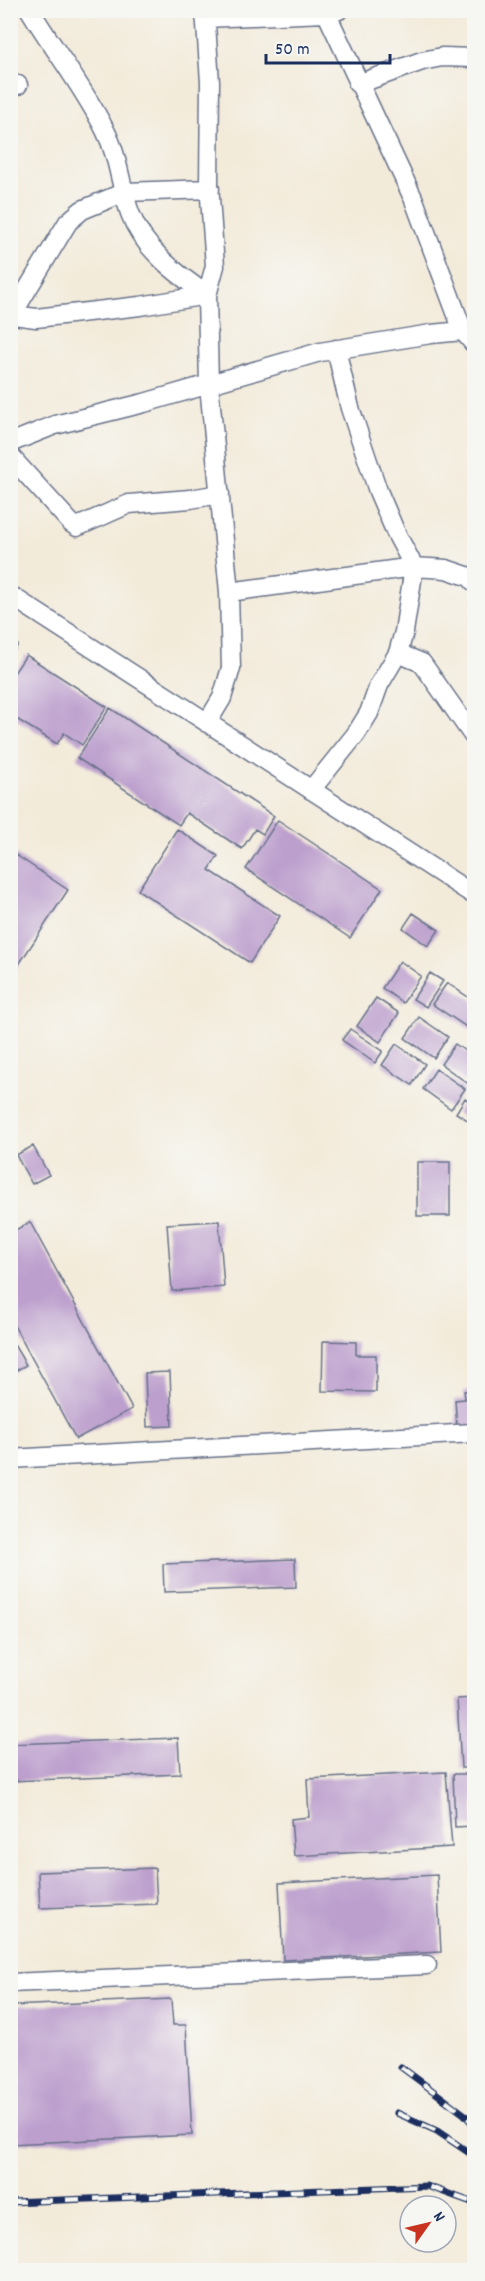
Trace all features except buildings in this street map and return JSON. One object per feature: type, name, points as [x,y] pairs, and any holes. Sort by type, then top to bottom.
[{"type":"street","points":[[30,10],[104,129],[114,152],[130,214],[146,240],[171,269],[207,295]]},
{"type":"street","points":[[10,443],[55,424],[144,403],[209,385],[320,352],[431,334],[469,338],[414,201],[358,84],[330,12],[205,14],[210,82],[210,189],[215,266],[207,295],[209,385],[229,592],[231,668],[222,698],[207,723]]},
{"type":"street","points":[[358,84],[422,61],[442,57],[474,58]]},
{"type":"street","points":[[207,295],[140,306],[36,318],[12,316],[68,222],[82,210],[124,192],[210,189]]},
{"type":"street","points":[[311,790],[356,734],[369,713],[379,685],[398,653],[404,632],[414,567],[378,491],[350,408],[336,349]]},
{"type":"street","points":[[10,456],[77,527],[129,504],[220,495]]},
{"type":"street","points":[[229,592],[414,567],[446,569],[470,577],[474,582]]},
{"type":"street","points":[[10,595],[474,894]]},
{"type":"street","points":[[398,653],[422,663],[474,737]]},
{"type":"street","points":[[10,1459],[474,1433]]},
{"type":"street","points":[[10,1983],[427,1965]]},
{"type":"railway","points":[[401,2067],[464,2114],[474,2125]]},
{"type":"railway","points":[[397,2113],[437,2131],[474,2156]]},
{"type":"railway","points":[[10,2202],[427,2186],[474,2203]]}]
